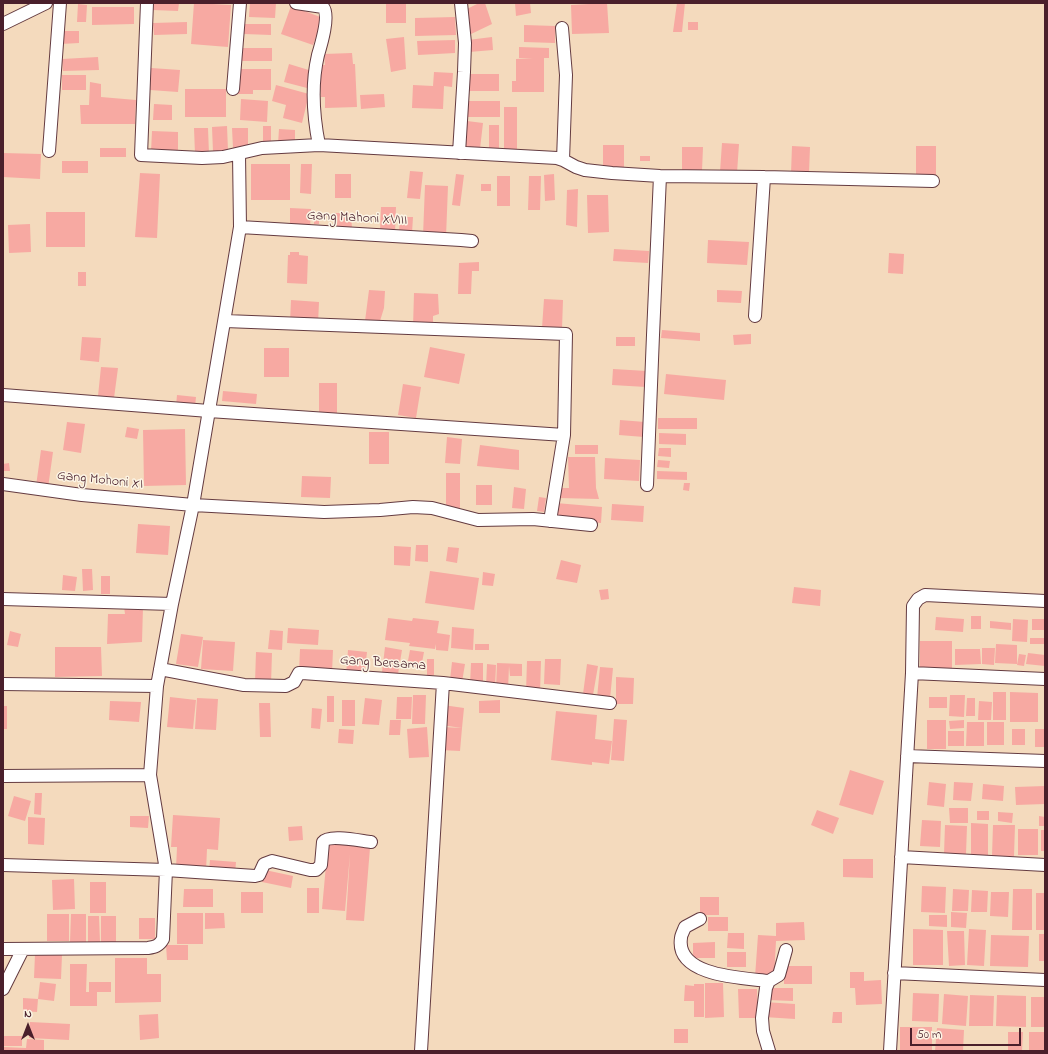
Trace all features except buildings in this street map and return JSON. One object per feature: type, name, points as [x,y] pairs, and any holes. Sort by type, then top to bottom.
[{"type":"street","points":[[3,24],[46,3]]},
{"type":"street","points":[[49,151],[60,3]]},
{"type":"street","points":[[147,3],[141,155],[202,158],[223,157],[262,148],[320,145],[563,160],[576,167],[598,172],[660,176],[933,181]]},
{"type":"street","points":[[234,89],[240,3]]},
{"type":"street","points":[[296,3],[320,6],[325,10],[324,33],[314,78],[313,100],[315,125],[320,145]]},
{"type":"street","points":[[459,153],[465,43],[462,3]]},
{"type":"street","points":[[562,28],[566,76],[563,160]]},
{"type":"street","points":[[3,949],[148,948],[155,947],[160,944],[164,935],[166,870],[150,775],[157,686],[172,604],[193,505],[240,227],[239,154]]},
{"type":"street","points":[[647,485],[652,335],[660,176]]},
{"type":"street","points":[[755,316],[764,177]]},
{"type":"street","name":"Gang Mahoni XVIII","points":[[240,227],[472,241]]},
{"type":"street","points":[[225,321],[566,334],[564,435],[550,521]]},
{"type":"street","points":[[3,395],[209,411],[564,435]]},
{"type":"street","name":"Gang Mohoni XI","points":[[3,484],[82,495],[193,505],[324,512],[413,507],[432,508],[478,520],[533,519],[591,525]]},
{"type":"street","points":[[890,1051],[912,673],[913,606],[918,599],[925,595],[1045,601]]},
{"type":"street","points":[[3,598],[172,604]]},
{"type":"street","name":"Gang Bersama","points":[[160,669],[244,685],[286,686],[294,682],[300,673],[443,683],[610,703]]},
{"type":"street","points":[[912,673],[1045,679]]},
{"type":"street","points":[[421,1051],[443,683]]},
{"type":"street","points":[[3,684],[157,686]]},
{"type":"street","points":[[906,756],[1045,762]]},
{"type":"street","points":[[3,776],[150,775]]},
{"type":"street","points":[[3,865],[166,870],[255,876],[259,875],[264,864],[272,861],[313,870],[319,868],[321,865],[323,842],[325,839],[336,838],[371,842]]},
{"type":"street","points":[[901,858],[1045,865]]},
{"type":"street","points":[[700,919],[685,927],[680,938],[682,953],[692,963],[698,968],[716,974],[770,981]]},
{"type":"street","points":[[3,989],[23,949]]},
{"type":"street","points":[[770,1051],[763,1030],[762,1018],[766,988],[770,981],[779,975],[786,950]]},
{"type":"street","points":[[894,973],[1045,980]]}]
